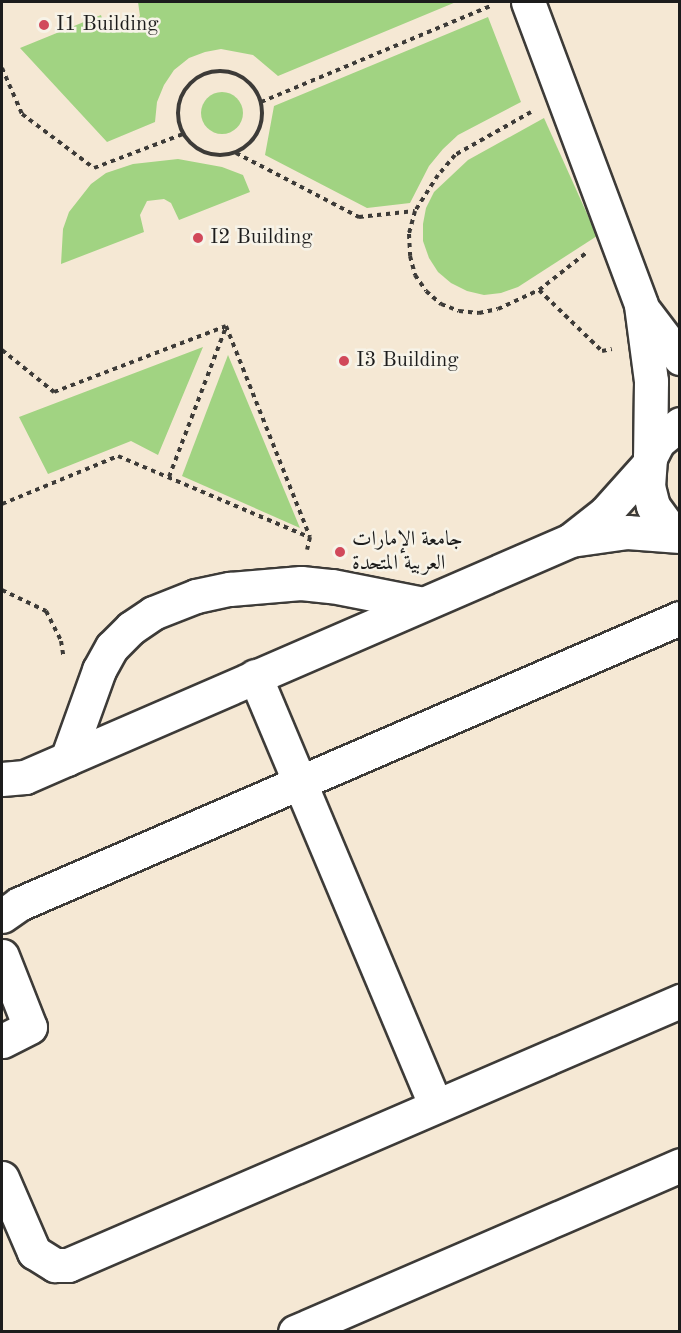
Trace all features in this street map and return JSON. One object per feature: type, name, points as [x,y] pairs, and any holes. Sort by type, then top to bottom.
[{"type":"lane","points":[[528,2],[641,305],[651,381],[648,486],[653,506],[666,524],[680,535]]},
{"type":"lane","points":[[641,305],[680,358]]},
{"type":"lane","points":[[571,540],[605,513],[650,461],[658,442],[680,424]]},
{"type":"lane","points":[[2,799],[13,778],[67,759],[419,603],[571,540],[627,532],[680,535]]},
{"type":"lane","points":[[67,759],[99,670],[112,647],[131,628],[153,613],[196,596],[230,589],[300,583],[332,586],[419,603]]},
{"type":"lane","points":[[2,916],[19,904],[680,618]]},
{"type":"lane","points":[[255,676],[435,1104]]},
{"type":"lane","points":[[2,956],[30,1027],[2,1041]]},
{"type":"lane","points":[[2,1178],[34,1252],[55,1265],[68,1265],[435,1104],[680,1001]]},
{"type":"lane","points":[[295,1332],[680,1165]]},
{"type":"path","points":[[261,102],[500,2]]},
{"type":"path","points":[[2,68],[22,114],[94,168],[183,134]]},
{"type":"path","points":[[212,71],[228,72],[243,77],[255,88],[261,102],[263,118],[258,132],[249,145],[236,153],[221,156],[205,154],[192,146],[183,134],[177,118],[179,103],[186,88],[197,77],[212,71]]},
{"type":"path","points":[[563,94],[455,154],[438,175],[415,211],[409,234],[410,256],[415,275],[426,291],[441,303],[459,311],[478,313],[520,300],[538,290],[614,231]]},
{"type":"path","points":[[236,153],[359,217],[415,211]]},
{"type":"path","points":[[538,290],[602,351],[647,343]]},
{"type":"path","points":[[2,350],[54,392],[226,326]]},
{"type":"path","points":[[169,477],[226,326]]},
{"type":"path","points":[[226,326],[310,537],[300,583]]},
{"type":"path","points":[[2,504],[118,456],[310,537]]},
{"type":"path","points":[[2,590],[46,611],[61,641],[64,665]]},
{"type":"green space","points":[[138,2],[456,2],[278,76],[253,55],[221,49],[189,58],[174,70],[164,85],[157,102],[155,122],[107,142],[20,48],[101,15],[103,22],[116,31],[131,29],[140,16]]},
{"type":"green space","points":[[488,17],[521,102],[458,135],[429,166],[410,203],[367,208],[265,155],[274,106]]},
{"type":"green space","points":[[222,92],[230,93],[237,98],[242,105],[242,121],[237,128],[230,133],[222,134],[214,133],[207,128],[202,121],[201,113],[202,105],[207,98],[214,93]]},
{"type":"green space","points":[[544,118],[597,236],[518,287],[501,293],[484,295],[467,291],[451,283],[438,272],[429,258],[423,241],[426,208],[434,192],[468,160]]},
{"type":"green space","points":[[178,159],[222,167],[243,175],[250,192],[179,220],[171,203],[164,199],[147,201],[140,215],[144,232],[61,264],[63,229],[69,212],[91,184],[106,173],[133,164]]},
{"type":"green space","points":[[203,347],[158,455],[131,441],[48,474],[19,417]]},
{"type":"green space","points":[[228,355],[300,528],[182,476]]},
{"type":"place","name":"I1 Building","points":[[44,25]]},
{"type":"place","name":"I2 Building","points":[[198,238]]},
{"type":"place","name":"I3 Building","points":[[344,361]]},
{"type":"place","name":"جامعة الإمارات العربية المتحدة","points":[[340,552]]}]
